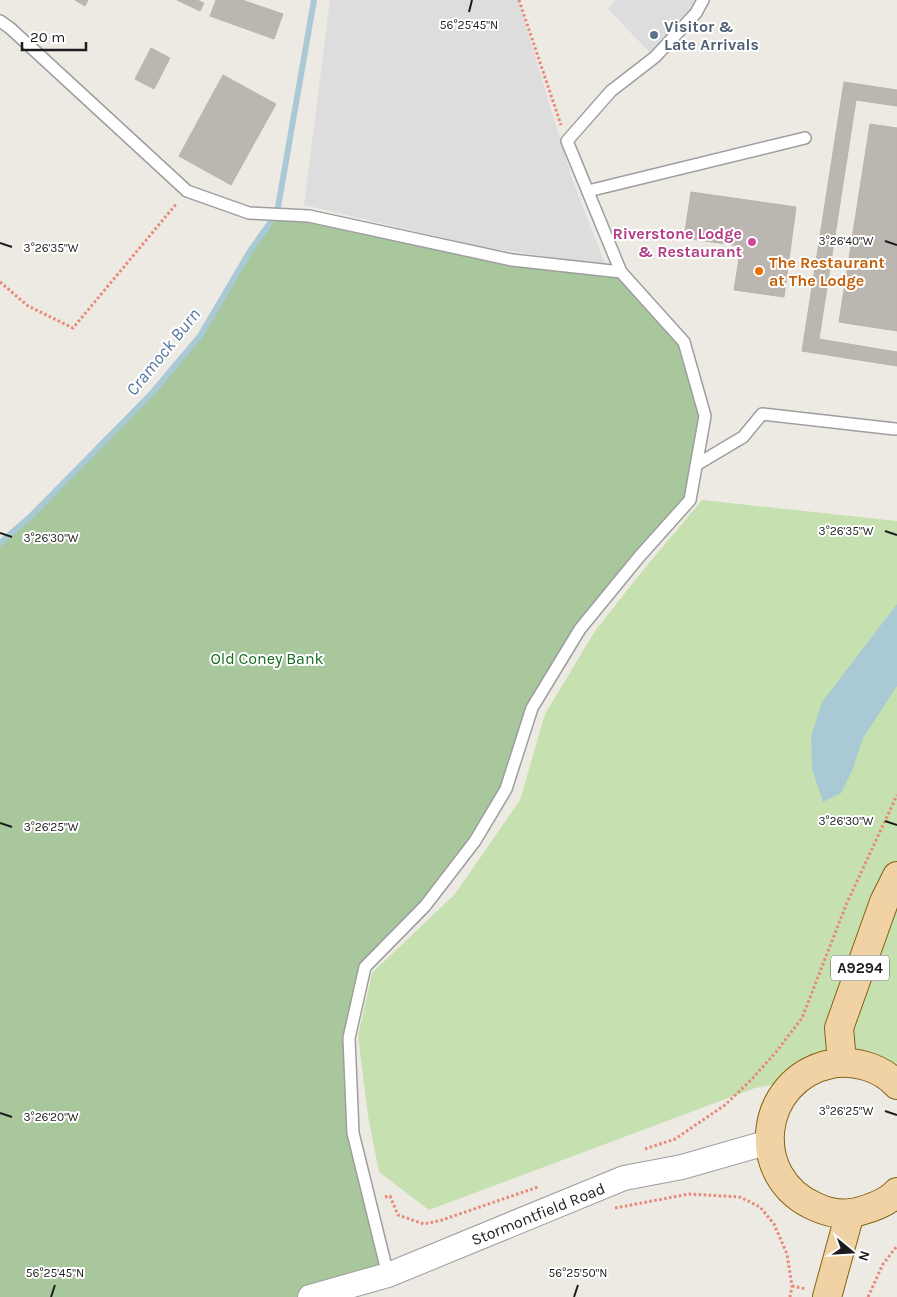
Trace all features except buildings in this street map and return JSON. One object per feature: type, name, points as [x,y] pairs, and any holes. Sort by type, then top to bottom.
[{"type":"main road","name":"A9294","points":[[842,1062],[839,1028],[884,902],[897,876]]},
{"type":"main road","points":[[897,1085],[891,1078],[868,1066],[842,1062],[818,1067],[797,1079],[781,1096],[771,1118],[769,1142],[774,1166],[786,1186],[804,1202],[826,1212],[850,1213],[873,1208],[897,1192]]},
{"type":"main road","points":[[827,1297],[850,1213]]},
{"type":"street","name":"Stormontfield Road","points":[[310,1297],[388,1275],[624,1178],[682,1167],[769,1142]]},
{"type":"lane","points":[[388,1275],[354,1133],[349,1038],[365,967],[425,906],[475,841],[506,788],[532,708],[580,629],[639,556],[690,500],[705,416],[684,342],[621,272],[567,141],[611,92],[655,57],[696,12],[703,0]]},
{"type":"lane","points":[[0,21],[110,118],[187,191],[249,212],[309,216],[512,260],[621,272]]},
{"type":"lane","points":[[588,191],[805,138]]},
{"type":"lane","points":[[696,465],[743,437],[762,414],[895,429]]},
{"type":"path","points":[[519,0],[567,141]]},
{"type":"path","points":[[0,282],[28,306],[73,328],[187,191]]},
{"type":"path","points":[[638,1152],[675,1139],[725,1105],[758,1072],[802,1018],[846,905],[897,795]]},
{"type":"path","points":[[370,1202],[390,1196],[398,1215],[424,1224],[442,1220],[544,1184]]},
{"type":"path","points":[[688,1194],[740,1197],[760,1207],[774,1224],[787,1254],[792,1286],[790,1297]]},
{"type":"path","points":[[868,1297],[883,1264],[897,1246]]},
{"type":"green space","name":"Old Coney Bank","points":[[277,213],[512,260],[621,272],[684,342],[705,416],[690,500],[580,629],[532,708],[506,789],[475,841],[365,967],[349,1038],[353,1133],[388,1275],[310,1297],[0,1297],[0,543],[30,517],[152,393],[200,337],[250,251]]},
{"type":"green space","points":[[702,500],[897,521],[897,1063],[755,1088],[429,1210],[379,1172],[368,1116],[358,1036],[372,973],[455,894],[520,800],[545,714],[595,631]]},
{"type":"shaded area","points":[[330,0],[518,0],[573,182],[606,266],[483,247],[304,205]]},
{"type":"shaded area","name":"Visitor & Late Arrivals","points":[[615,0],[702,0],[654,57],[608,9]]},
{"type":"water","points":[[897,604],[897,686],[863,738],[852,771],[841,793],[823,802],[812,769],[811,736],[822,702]]},
{"type":"waterway","name":"Cramock Burn","points":[[0,543],[30,517],[152,393],[200,336],[250,251],[277,213],[314,0]]},
{"type":"place","name":"Visitor & Late Arrivals","points":[[654,35]]},
{"type":"place","name":"Riverstone Lodge & Restaurant","points":[[752,242]]},
{"type":"place","name":"The Restaurant at The Lodge","points":[[759,271]]}]
